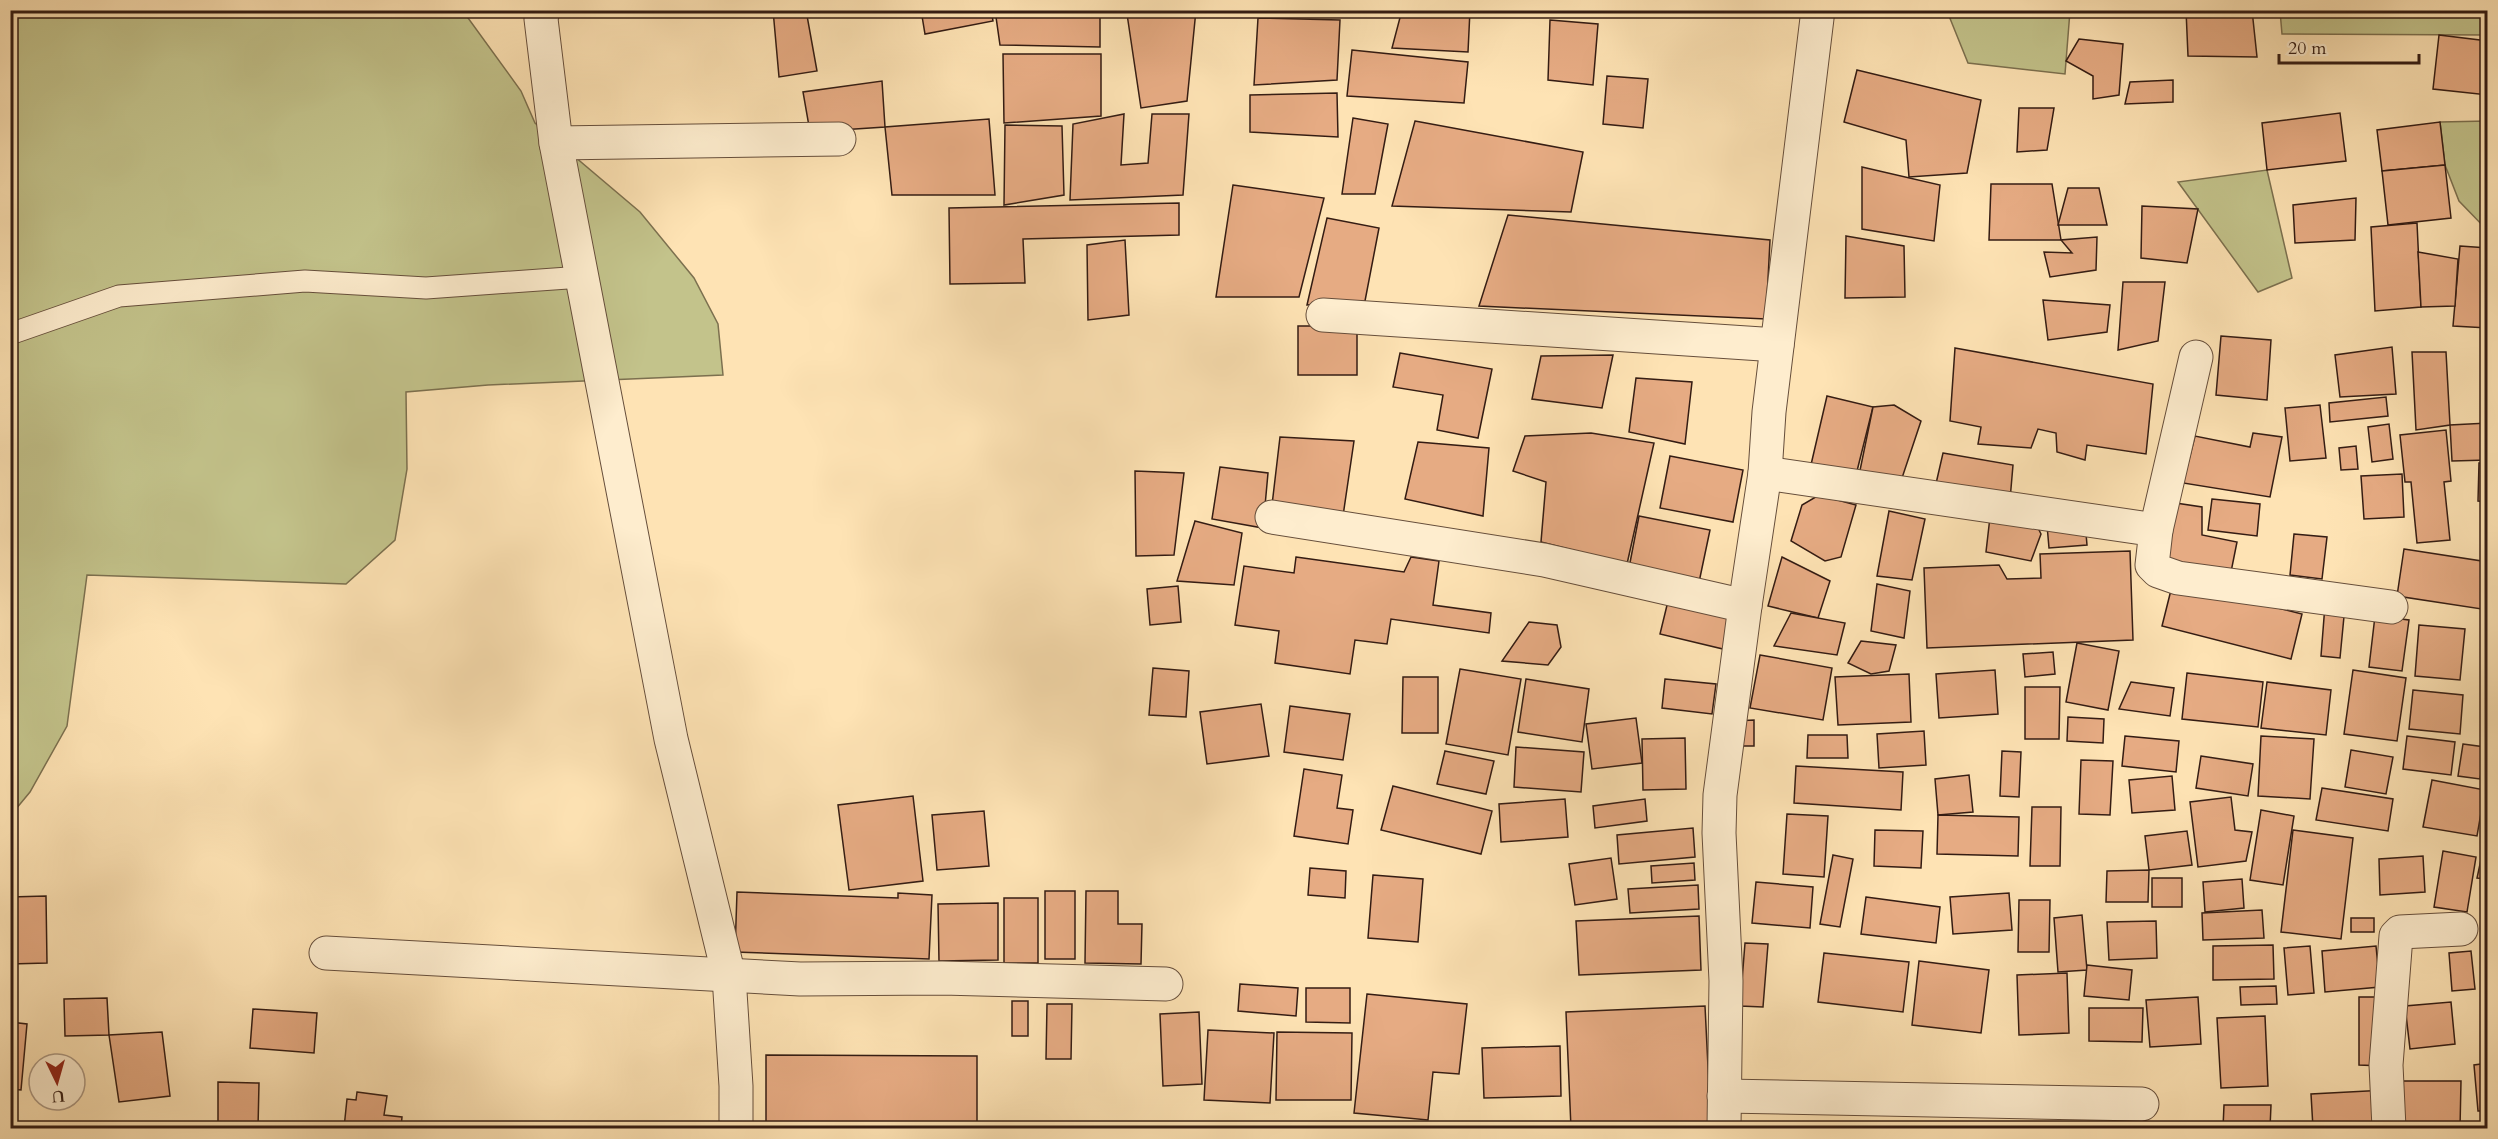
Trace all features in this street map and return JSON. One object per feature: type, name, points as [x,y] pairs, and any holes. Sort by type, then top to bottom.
[{"type":"street","points":[[543,10],[541,19],[556,143],[671,739],[729,976],[736,1086],[736,1128]]},
{"type":"street","points":[[1724,1128],[1726,981],[1719,833],[1720,795],[1744,606],[1765,473],[1768,412],[1818,10]]},
{"type":"street","points":[[556,143],[839,139]]},
{"type":"street","points":[[1323,315],[1777,345]]},
{"type":"street","points":[[2196,357],[2156,530],[2152,565],[2158,571],[2178,578],[2391,607]]},
{"type":"street","points":[[1765,473],[2156,530]]},
{"type":"street","points":[[1272,517],[1544,560],[1744,606]]},
{"type":"street","points":[[2389,1128],[2386,1065],[2396,936],[2400,933],[2461,930]]},
{"type":"street","points":[[326,953],[800,979],[942,978],[1166,984]]},
{"type":"street","points":[[1724,1096],[2142,1104]]},
{"type":"lane","points":[[10,334],[119,296],[305,280],[426,288],[582,277]]},
{"type":"green space","points":[[11,11],[463,11],[521,91],[535,123],[640,212],[694,278],[718,324],[723,375],[488,385],[406,392],[407,469],[395,540],[346,584],[87,575],[67,726],[30,792],[11,815]]},
{"type":"green space","points":[[1947,11],[2070,11],[2065,74],[1968,63]]},
{"type":"green space","points":[[2280,11],[2487,11],[2487,35],[2282,34]]},
{"type":"green space","points":[[2487,121],[2487,230],[2459,201],[2445,165],[2440,122]]},
{"type":"green space","points":[[2267,170],[2292,278],[2258,292],[2178,182]]},
{"type":"building","points":[[773,10],[806,10],[817,71],[779,77]]},
{"type":"building","points":[[921,10],[991,10],[993,21],[925,34]]},
{"type":"building","points":[[995,10],[1100,10],[1100,47],[1000,45]]},
{"type":"building","points":[[1196,10],[1187,101],[1141,108],[1127,14]]},
{"type":"building","points":[[1402,10],[1470,10],[1468,52],[1392,48]]},
{"type":"building","points":[[2186,10],[2252,10],[2257,57],[2188,56]]},
{"type":"building","points":[[1258,18],[1340,20],[1337,80],[1254,85]]},
{"type":"building","points":[[1550,20],[1598,24],[1593,85],[1548,80]]},
{"type":"building","points":[[2439,35],[2488,41],[2488,95],[2433,89]]},
{"type":"building","points":[[2079,39],[2123,44],[2119,95],[2093,99],[2093,76],[2066,61]]},
{"type":"building","points":[[1352,50],[1468,62],[1464,103],[1347,96]]},
{"type":"building","points":[[1003,54],[1101,54],[1101,116],[1004,123]]},
{"type":"building","points":[[1857,70],[1981,100],[1967,173],[1909,177],[1906,140],[1844,122]]},
{"type":"building","points":[[1607,76],[1648,79],[1643,128],[1603,124]]},
{"type":"building","points":[[2173,80],[2173,102],[2125,104],[2130,82]]},
{"type":"building","points":[[882,81],[885,127],[810,132],[803,92]]},
{"type":"building","points":[[1337,93],[1338,137],[1250,132],[1250,95]]},
{"type":"building","points":[[2019,108],[2054,108],[2047,150],[2017,152]]},
{"type":"building","points":[[2340,113],[2346,161],[2267,170],[2262,123]]},
{"type":"building","points":[[1124,114],[1121,165],[1148,163],[1152,114],[1189,114],[1183,195],[1070,200],[1073,124]]},
{"type":"building","points":[[1353,118],[1388,124],[1375,194],[1342,194]]},
{"type":"building","points":[[989,119],[995,195],[892,195],[885,127]]},
{"type":"building","points":[[1415,121],[1583,152],[1571,212],[1392,206]]},
{"type":"building","points":[[2440,122],[2445,165],[2382,171],[2377,130]]},
{"type":"building","points":[[1005,125],[1062,126],[1064,195],[1004,205]]},
{"type":"building","points":[[2445,165],[2451,218],[2388,225],[2382,171]]},
{"type":"building","points":[[1862,167],[1940,185],[1934,241],[1862,229]]},
{"type":"building","points":[[1991,184],[2052,184],[2061,240],[1989,240]]},
{"type":"building","points":[[1233,185],[1324,198],[1299,297],[1216,297]]},
{"type":"building","points":[[2068,188],[2099,188],[2107,225],[2058,225]]},
{"type":"building","points":[[2356,198],[2355,240],[2295,243],[2293,205]]},
{"type":"building","points":[[1179,203],[1179,235],[1023,239],[1025,283],[950,284],[949,208]]},
{"type":"building","points":[[2142,206],[2198,209],[2187,263],[2141,258]]},
{"type":"building","points":[[1508,215],[1770,240],[1766,319],[1479,306]]},
{"type":"building","points":[[1327,218],[1379,228],[1365,301],[1307,305]]},
{"type":"building","points":[[2417,223],[2421,307],[2375,311],[2371,227]]},
{"type":"building","points":[[1846,236],[1904,246],[1905,297],[1845,298]]},
{"type":"building","points":[[2097,237],[2096,270],[2050,277],[2044,252],[2072,253],[2061,240]]},
{"type":"building","points":[[1125,240],[1129,315],[1088,320],[1087,245]]},
{"type":"building","points":[[2460,246],[2488,248],[2488,328],[2453,326]]},
{"type":"building","points":[[2418,252],[2458,259],[2455,306],[2421,307]]},
{"type":"building","points":[[2123,282],[2165,282],[2158,341],[2118,350]]},
{"type":"building","points":[[2043,300],[2110,305],[2107,332],[2048,340]]},
{"type":"building","points":[[1298,326],[1357,326],[1357,375],[1298,375]]},
{"type":"building","points":[[2221,336],[2271,340],[2267,400],[2216,395]]},
{"type":"building","points":[[2392,347],[2396,394],[2340,397],[2335,355]]},
{"type":"building","points":[[1955,348],[2153,384],[2146,454],[2087,445],[2085,460],[2057,452],[2056,433],[2038,429],[2031,448],[1978,444],[1981,427],[1950,421]]},
{"type":"building","points":[[2412,352],[2446,352],[2450,425],[2416,430]]},
{"type":"building","points":[[1400,353],[1492,369],[1478,438],[1437,430],[1443,395],[1393,387]]},
{"type":"building","points":[[1613,355],[1602,408],[1532,399],[1541,356]]},
{"type":"building","points":[[1636,378],[1692,382],[1685,444],[1629,432]]},
{"type":"building","points":[[1827,396],[1873,407],[1855,479],[1810,469]]},
{"type":"building","points":[[2386,397],[2388,416],[2330,422],[2329,403]]},
{"type":"building","points":[[1894,405],[1921,421],[1900,484],[1858,480],[1873,407]]},
{"type":"building","points":[[2320,405],[2326,458],[2290,461],[2285,408]]},
{"type":"building","points":[[2488,423],[2488,460],[2452,461],[2450,425]]},
{"type":"building","points":[[2389,424],[2393,459],[2372,462],[2368,427]]},
{"type":"building","points":[[2446,430],[2451,481],[2444,482],[2450,540],[2417,543],[2411,482],[2405,482],[2400,435]]},
{"type":"building","points":[[1591,433],[1654,443],[1627,564],[1541,542],[1546,482],[1513,471],[1525,436]]},
{"type":"building","points":[[2253,433],[2282,437],[2270,497],[2183,483],[2195,436],[2250,447]]},
{"type":"building","points":[[1280,437],[1354,441],[1343,516],[1272,505]]},
{"type":"building","points":[[1418,442],[1489,448],[1483,516],[1405,499]]},
{"type":"building","points":[[2356,446],[2358,469],[2341,470],[2339,448]]},
{"type":"building","points":[[1943,453],[2013,465],[2010,500],[1935,488]]},
{"type":"building","points":[[1670,456],[1743,470],[1733,522],[1660,508]]},
{"type":"building","points":[[2479,463],[2488,464],[2488,502],[2478,501]]},
{"type":"building","points":[[1220,467],[1268,473],[1263,528],[1212,519]]},
{"type":"building","points":[[1135,471],[1184,473],[1174,555],[1136,556]]},
{"type":"building","points":[[2402,474],[2404,517],[2364,519],[2361,476]]},
{"type":"building","points":[[1819,495],[1856,505],[1841,557],[1825,561],[1791,541],[1802,505]]},
{"type":"building","points":[[2212,499],[2260,504],[2257,536],[2208,530]]},
{"type":"building","points":[[2169,502],[2202,507],[2202,535],[2237,542],[2229,582],[2165,572]]},
{"type":"building","points":[[1889,511],[1925,519],[1912,580],[1877,576]]},
{"type":"building","points":[[1639,516],[1710,530],[1698,587],[1628,573]]},
{"type":"building","points":[[1990,517],[2035,522],[2041,534],[2031,561],[1986,552]]},
{"type":"building","points":[[1195,521],[1242,533],[1234,585],[1177,581]]},
{"type":"building","points":[[2085,522],[2087,545],[2049,548],[2047,525]]},
{"type":"building","points":[[2294,534],[2327,537],[2322,579],[2290,575]]},
{"type":"building","points":[[2404,549],[2488,562],[2488,610],[2397,596]]},
{"type":"building","points":[[2130,551],[2133,640],[1927,648],[1924,568],[1999,565],[2007,579],[2041,578],[2040,554]]},
{"type":"building","points":[[1296,557],[1404,572],[1411,557],[1439,561],[1433,605],[1491,613],[1489,633],[1391,619],[1387,644],[1355,640],[1350,674],[1275,663],[1279,631],[1235,625],[1244,566],[1294,573]]},
{"type":"building","points":[[1782,557],[1830,581],[1818,618],[1768,606]]},
{"type":"building","points":[[2173,582],[2302,614],[2291,659],[2162,626]]},
{"type":"building","points":[[1877,584],[1910,591],[1904,638],[1871,631]]},
{"type":"building","points":[[1178,586],[1181,622],[1150,625],[1147,589]]},
{"type":"building","points":[[1669,597],[1732,612],[1723,649],[1660,634]]},
{"type":"building","points":[[2325,605],[2345,606],[2340,658],[2321,656]]},
{"type":"building","points":[[1791,613],[1845,623],[1837,655],[1774,646]]},
{"type":"building","points":[[2375,616],[2409,620],[2402,671],[2369,667]]},
{"type":"building","points":[[1529,622],[1557,625],[1561,647],[1548,665],[1502,661]]},
{"type":"building","points":[[2419,625],[2465,629],[2460,680],[2415,676]]},
{"type":"building","points":[[1861,641],[1896,645],[1889,671],[1871,674],[1848,663]]},
{"type":"building","points":[[2077,643],[2119,651],[2108,710],[2066,702]]},
{"type":"building","points":[[2053,652],[2055,674],[2025,677],[2023,654]]},
{"type":"building","points":[[1760,655],[1832,668],[1823,720],[1750,708]]},
{"type":"building","points":[[1153,668],[1189,671],[1186,717],[1149,715]]},
{"type":"building","points":[[1460,669],[1521,679],[1508,755],[1446,744]]},
{"type":"building","points":[[1995,670],[1998,714],[1939,718],[1936,674]]},
{"type":"building","points":[[2353,670],[2406,678],[2397,741],[2344,734]]},
{"type":"building","points":[[2187,673],[2263,682],[2258,727],[2182,719]]},
{"type":"building","points":[[1909,674],[1911,722],[1838,725],[1835,677]]},
{"type":"building","points":[[1403,677],[1438,677],[1438,733],[1402,733]]},
{"type":"building","points":[[1526,679],[1589,689],[1582,742],[1518,732]]},
{"type":"building","points":[[1665,679],[1716,684],[1712,714],[1662,708]]},
{"type":"building","points":[[2131,682],[2174,688],[2170,716],[2119,709]]},
{"type":"building","points":[[2267,682],[2331,690],[2326,735],[2261,728]]},
{"type":"building","points":[[2025,687],[2060,687],[2059,739],[2025,739]]},
{"type":"building","points":[[2413,690],[2463,695],[2460,734],[2409,729]]},
{"type":"building","points":[[1261,704],[1269,756],[1207,764],[1200,712]]},
{"type":"building","points":[[1290,706],[1350,714],[1343,760],[1284,752]]},
{"type":"building","points":[[2068,717],[2104,719],[2103,743],[2067,741]]},
{"type":"building","points":[[1636,718],[1642,763],[1592,769],[1586,724]]},
{"type":"building","points":[[1754,720],[1754,746],[1734,746],[1734,721]]},
{"type":"building","points":[[1924,731],[1926,765],[1879,768],[1877,734]]},
{"type":"building","points":[[1808,735],[1847,735],[1848,758],[1807,758]]},
{"type":"building","points":[[2125,736],[2179,741],[2176,772],[2122,766]]},
{"type":"building","points":[[2261,736],[2314,739],[2310,799],[2258,796]]},
{"type":"building","points":[[2407,736],[2455,742],[2451,775],[2403,769]]},
{"type":"building","points":[[1685,738],[1686,789],[1643,790],[1642,739]]},
{"type":"building","points":[[2463,744],[2485,747],[2480,779],[2458,776]]},
{"type":"building","points":[[1516,747],[1584,752],[1581,792],[1514,787]]},
{"type":"building","points":[[2351,750],[2393,757],[2386,794],[2345,787]]},
{"type":"building","points":[[1445,751],[1494,761],[1486,794],[1437,784]]},
{"type":"building","points":[[2002,751],[2021,752],[2019,797],[2000,796]]},
{"type":"building","points":[[2201,756],[2253,764],[2248,796],[2196,788]]},
{"type":"building","points":[[2081,760],[2113,761],[2110,815],[2079,814]]},
{"type":"building","points":[[1796,766],[1903,772],[1901,810],[1794,803]]},
{"type":"building","points":[[1304,769],[1342,775],[1337,808],[1353,810],[1348,844],[1294,836]]},
{"type":"building","points":[[1969,775],[1973,812],[1938,815],[1935,779]]},
{"type":"building","points":[[2172,776],[2175,810],[2132,813],[2129,780]]},
{"type":"building","points":[[2432,780],[2485,790],[2477,836],[2423,827]]},
{"type":"building","points":[[1393,786],[1492,811],[1481,854],[1381,830]]},
{"type":"building","points":[[2322,788],[2393,799],[2388,831],[2316,820]]},
{"type":"building","points":[[913,796],[923,881],[849,890],[838,805]]},
{"type":"building","points":[[2231,797],[2235,830],[2252,832],[2246,861],[2198,867],[2190,802]]},
{"type":"building","points":[[1565,799],[1568,837],[1501,842],[1499,804]]},
{"type":"building","points":[[1645,799],[1647,821],[1595,828],[1593,806]]},
{"type":"building","points":[[2032,807],[2061,807],[2060,866],[2030,866]]},
{"type":"building","points":[[2261,810],[2294,816],[2283,885],[2250,880]]},
{"type":"building","points":[[984,811],[989,866],[937,870],[932,815]]},
{"type":"building","points":[[1787,814],[1828,816],[1824,877],[1783,874]]},
{"type":"building","points":[[1938,815],[2019,817],[2018,856],[1937,854]]},
{"type":"building","points":[[2488,827],[2488,879],[2477,878]]},
{"type":"building","points":[[1693,828],[1695,857],[1619,864],[1617,835]]},
{"type":"building","points":[[1875,830],[1923,831],[1921,868],[1874,866]]},
{"type":"building","points":[[2293,830],[2353,838],[2341,939],[2281,932]]},
{"type":"building","points":[[2187,831],[2192,865],[2149,870],[2145,836]]},
{"type":"building","points":[[2443,851],[2476,857],[2467,912],[2434,907]]},
{"type":"building","points":[[1833,855],[1853,859],[1840,927],[1820,924]]},
{"type":"building","points":[[2423,856],[2425,892],[2380,895],[2379,859]]},
{"type":"building","points":[[1611,858],[1617,899],[1575,905],[1569,864]]},
{"type":"building","points":[[1694,863],[1695,880],[1652,883],[1651,866]]},
{"type":"building","points":[[1310,868],[1346,871],[1345,898],[1308,895]]},
{"type":"building","points":[[2149,870],[2148,902],[2106,902],[2107,871]]},
{"type":"building","points":[[1373,875],[1423,879],[1418,942],[1368,938]]},
{"type":"building","points":[[2152,878],[2182,878],[2182,907],[2152,907]]},
{"type":"building","points":[[2242,879],[2244,908],[2205,912],[2203,882]]},
{"type":"building","points":[[1756,882],[1813,887],[1810,928],[1752,923]]},
{"type":"building","points":[[1698,885],[1699,909],[1630,913],[1628,889]]},
{"type":"building","points":[[1045,891],[1075,891],[1075,959],[1045,959]]},
{"type":"building","points":[[1086,891],[1118,891],[1118,924],[1142,924],[1141,964],[1085,963]]},
{"type":"building","points":[[737,892],[898,898],[898,893],[932,895],[929,959],[735,952]]},
{"type":"building","points":[[2009,893],[2012,930],[1953,934],[1950,897]]},
{"type":"building","points":[[46,896],[47,963],[10,964],[10,897]]},
{"type":"building","points":[[1866,897],[1940,907],[1936,943],[1861,934]]},
{"type":"building","points":[[1004,898],[1038,898],[1038,963],[1004,963]]},
{"type":"building","points":[[2019,900],[2050,900],[2049,952],[2018,952]]},
{"type":"building","points":[[998,903],[998,960],[939,961],[938,904]]},
{"type":"building","points":[[2262,910],[2264,938],[2203,940],[2202,913]]},
{"type":"building","points":[[2082,915],[2087,970],[2058,972],[2054,918]]},
{"type":"building","points":[[1699,916],[1701,970],[1579,975],[1576,921]]},
{"type":"building","points":[[2351,918],[2374,918],[2374,932],[2351,932]]},
{"type":"building","points":[[2156,921],[2157,958],[2109,960],[2107,922]]},
{"type":"building","points":[[2484,931],[2488,932],[2488,957],[2481,956]]},
{"type":"building","points":[[1745,943],[1768,944],[1763,1007],[1740,1006]]},
{"type":"building","points":[[2273,945],[2274,979],[2213,980],[2213,946]]},
{"type":"building","points":[[2310,946],[2314,993],[2288,995],[2284,948]]},
{"type":"building","points":[[2376,946],[2380,987],[2325,992],[2322,951]]},
{"type":"building","points":[[2471,951],[2475,989],[2452,991],[2449,953]]},
{"type":"building","points":[[1824,953],[1909,962],[1903,1012],[1818,1002]]},
{"type":"building","points":[[1919,961],[1989,970],[1981,1033],[1912,1025]]},
{"type":"building","points":[[2087,965],[2132,970],[2129,1000],[2084,996]]},
{"type":"building","points":[[2067,973],[2069,1033],[2019,1035],[2017,975]]},
{"type":"building","points":[[1240,984],[1298,988],[1296,1016],[1238,1011]]},
{"type":"building","points":[[2276,986],[2277,1004],[2241,1005],[2240,987]]},
{"type":"building","points":[[1306,988],[1350,988],[1350,1023],[1306,1022]]},
{"type":"building","points":[[1367,994],[1467,1004],[1459,1074],[1433,1072],[1428,1120],[1354,1113]]},
{"type":"building","points":[[2198,997],[2201,1044],[2150,1047],[2146,1000]]},
{"type":"building","points":[[2359,997],[2383,997],[2383,1066],[2359,1065]]},
{"type":"building","points":[[107,998],[109,1035],[65,1036],[64,999]]},
{"type":"building","points":[[1012,1001],[1028,1001],[1028,1036],[1012,1036]]},
{"type":"building","points":[[2451,1002],[2455,1044],[2410,1049],[2405,1006]]},
{"type":"building","points":[[1047,1004],[1072,1004],[1071,1059],[1046,1059]]},
{"type":"building","points":[[1705,1006],[1711,1128],[1571,1128],[1566,1012]]},
{"type":"building","points":[[2089,1008],[2143,1008],[2142,1042],[2089,1041]]},
{"type":"building","points":[[253,1009],[317,1013],[314,1053],[250,1048]]},
{"type":"building","points":[[1199,1012],[1202,1084],[1163,1086],[1160,1014]]},
{"type":"building","points":[[2265,1016],[2268,1086],[2221,1088],[2217,1018]]},
{"type":"building","points":[[10,1022],[27,1024],[21,1090],[10,1089]]},
{"type":"building","points":[[1208,1030],[1274,1033],[1270,1103],[1204,1100]]},
{"type":"building","points":[[162,1032],[170,1096],[119,1102],[109,1035]]},
{"type":"building","points":[[1277,1032],[1352,1033],[1351,1100],[1276,1100]]},
{"type":"building","points":[[1560,1046],[1561,1096],[1484,1098],[1482,1048]]},
{"type":"building","points":[[766,1055],[977,1056],[977,1128],[766,1128]]},
{"type":"building","points":[[2488,1063],[2488,1111],[2478,1111],[2474,1065]]},
{"type":"building","points":[[2396,1081],[2461,1081],[2460,1128],[2396,1128]]},
{"type":"building","points":[[218,1082],[259,1083],[258,1128],[218,1128]]},
{"type":"building","points":[[2386,1090],[2388,1128],[2313,1128],[2311,1094]]},
{"type":"building","points":[[357,1092],[387,1096],[384,1115],[402,1117],[401,1128],[344,1128],[347,1099],[356,1100]]},
{"type":"building","points":[[2224,1105],[2271,1105],[2270,1128],[2223,1128]]}]
